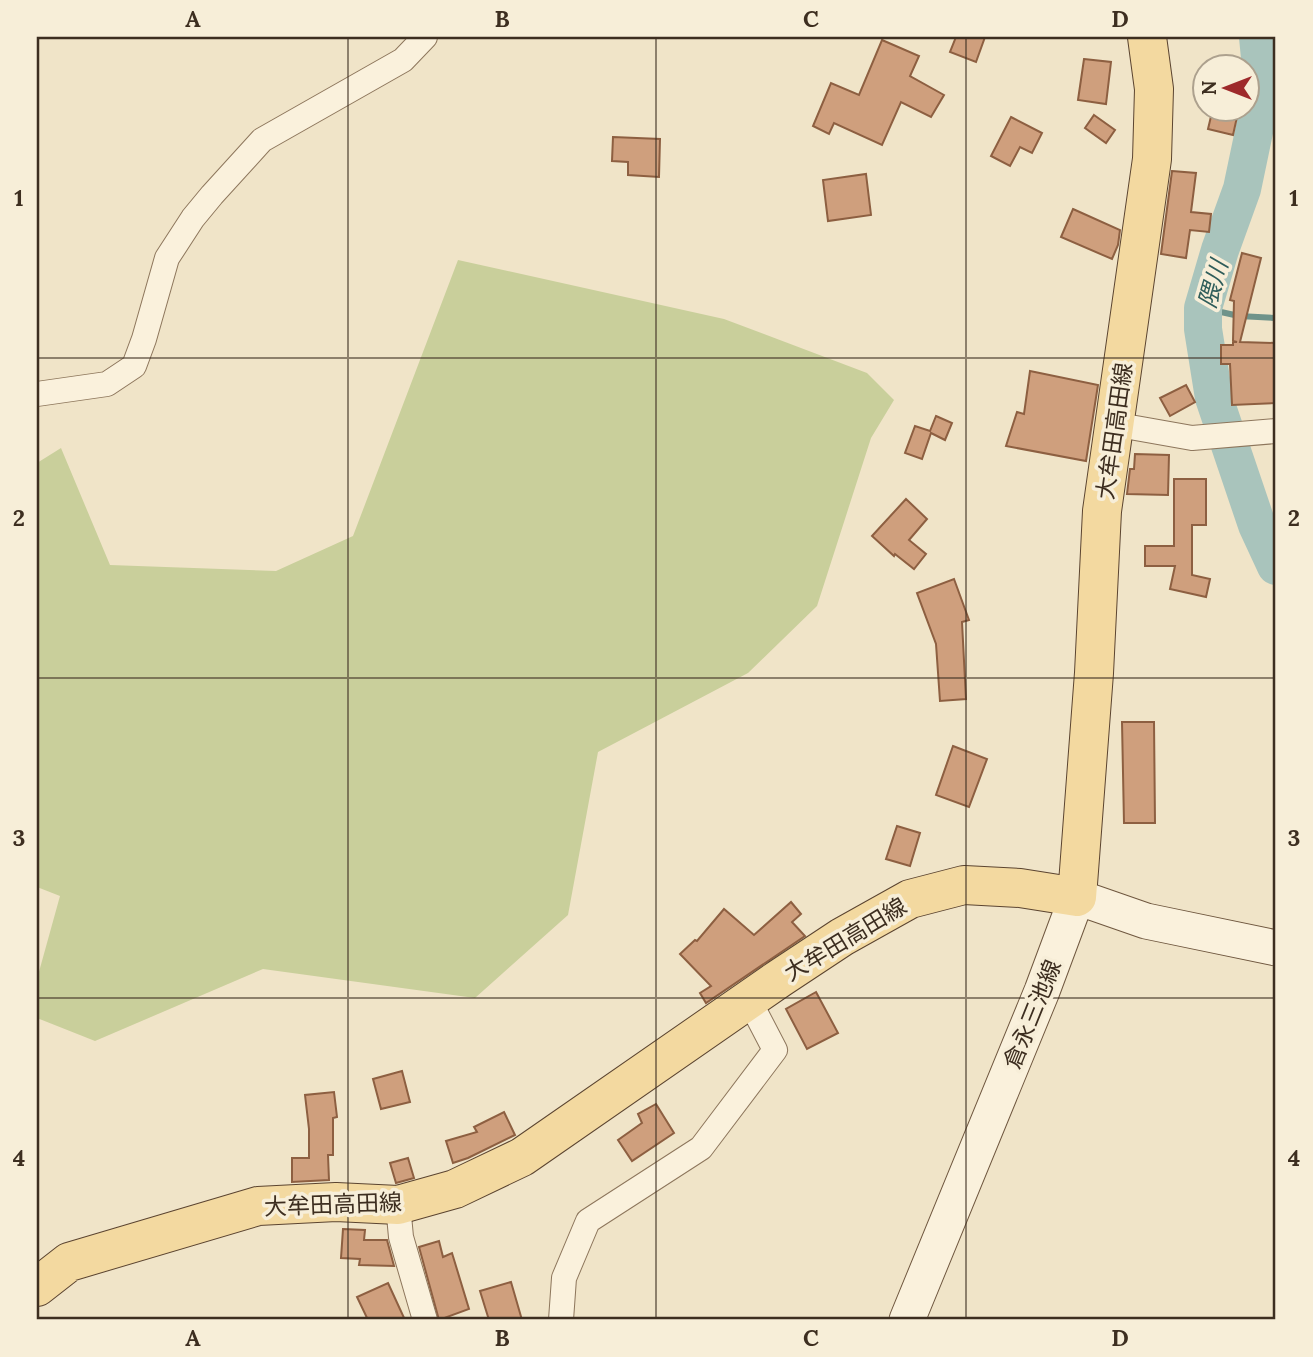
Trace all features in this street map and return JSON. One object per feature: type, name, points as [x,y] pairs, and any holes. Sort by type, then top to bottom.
[{"type":"main road","name":"大牟田高田線","points":[[37,1287],[69,1262],[258,1206],[336,1202],[398,1205],[456,1189],[522,1157],[842,937],[910,899],[964,885],[1020,888],[1077,897],[1094,673],[1102,511],[1152,159],[1154,89],[1147,37]]},
{"type":"main road","points":[[1077,897],[1146,921],[1276,948]]},
{"type":"main road","name":"倉永三池線","points":[[907,1320],[1042,991],[1077,897]]},
{"type":"street","points":[[37,394],[107,384],[134,366],[145,339],[167,258],[212,195],[262,140],[403,60],[425,37]]},
{"type":"street","points":[[1113,424],[1192,438],[1276,431]]},
{"type":"street","points":[[561,1320],[564,1278],[588,1221],[701,1147],[775,1050],[749,1000]]},
{"type":"street","points":[[398,1205],[401,1237],[425,1320]]},
{"type":"green space","points":[[458,260],[724,319],[867,373],[894,400],[871,438],[817,606],[748,673],[598,752],[568,915],[475,998],[263,969],[95,1041],[37,1018],[37,979],[60,896],[37,887],[37,463],[61,448],[110,565],[276,571],[353,536]]},
{"type":"building","points":[[956,37],[985,37],[976,62],[950,52]]},
{"type":"building","points":[[882,40],[919,56],[910,76],[944,95],[931,117],[901,102],[882,145],[834,123],[829,134],[813,126],[831,83],[859,95]]},
{"type":"building","points":[[1084,59],[1111,62],[1106,104],[1078,100]]},
{"type":"building","points":[[1094,115],[1115,130],[1106,143],[1085,128]]},
{"type":"building","points":[[1011,117],[1042,133],[1032,153],[1020,147],[1010,166],[991,156]]},
{"type":"building","points":[[1210,122],[1236,122],[1233,135],[1208,129]]},
{"type":"building","points":[[613,137],[660,139],[659,177],[628,175],[628,162],[612,161]]},
{"type":"building","points":[[1172,171],[1196,173],[1191,212],[1211,214],[1209,232],[1190,230],[1186,258],[1161,254]]},
{"type":"building","points":[[866,174],[871,215],[828,221],[823,180]]},
{"type":"building","points":[[1073,209],[1120,230],[1112,259],[1061,237]]},
{"type":"building","points":[[1242,253],[1261,258],[1240,342],[1276,343],[1276,403],[1232,405],[1230,364],[1221,364],[1221,345],[1233,345],[1233,342],[1237,342],[1233,341],[1234,301],[1230,300]]},
{"type":"building","points":[[1030,371],[1098,385],[1086,461],[1006,446],[1017,412],[1024,414]]},
{"type":"building","points":[[1186,385],[1195,402],[1170,416],[1160,398]]},
{"type":"building","points":[[936,416],[952,423],[945,440],[931,433],[922,459],[905,453],[915,426],[930,431]]},
{"type":"building","points":[[1135,454],[1169,455],[1168,495],[1127,494]]},
{"type":"building","points":[[1174,479],[1206,479],[1206,525],[1192,525],[1192,575],[1210,579],[1206,597],[1170,589],[1175,566],[1145,566],[1145,546],[1174,546]]},
{"type":"building","points":[[906,499],[927,519],[909,540],[926,554],[914,569],[895,554],[894,556],[872,536]]},
{"type":"building","points":[[954,579],[969,620],[962,622],[966,699],[940,701],[936,644],[917,593]]},
{"type":"building","points":[[1122,722],[1154,722],[1155,823],[1124,823]]},
{"type":"building","points":[[953,746],[987,759],[969,807],[936,795]]},
{"type":"building","points":[[897,826],[920,833],[910,866],[886,859]]},
{"type":"building","points":[[791,902],[801,914],[792,922],[805,936],[706,1003],[700,993],[711,986],[680,954],[697,941],[724,909],[754,935]]},
{"type":"building","points":[[816,992],[838,1033],[807,1049],[786,1009]]},
{"type":"building","points":[[402,1071],[410,1102],[381,1109],[373,1079]]},
{"type":"building","points":[[334,1092],[337,1117],[333,1118],[333,1155],[328,1155],[329,1180],[292,1182],[292,1158],[309,1158],[305,1095]]},
{"type":"building","points":[[656,1104],[674,1133],[632,1161],[618,1140],[642,1123],[638,1114]]},
{"type":"building","points":[[504,1112],[515,1135],[453,1163],[446,1141],[477,1132],[474,1127]]},
{"type":"building","points":[[408,1158],[414,1178],[396,1183],[390,1163]]},
{"type":"building","points":[[343,1229],[365,1230],[364,1240],[387,1240],[394,1266],[359,1265],[360,1259],[341,1258]]},
{"type":"building","points":[[439,1241],[443,1257],[452,1253],[469,1309],[439,1320],[419,1247]]},
{"type":"building","points":[[511,1282],[522,1320],[489,1320],[480,1291]]},
{"type":"building","points":[[388,1283],[405,1320],[368,1320],[357,1297]]},
{"type":"waterway","name":"隈川","points":[[1258,37],[1263,89],[1242,189],[1203,308],[1203,329],[1214,398],[1257,525],[1276,566]]},
{"type":"waterway","points":[[1203,308],[1239,316],[1276,318]]}]
